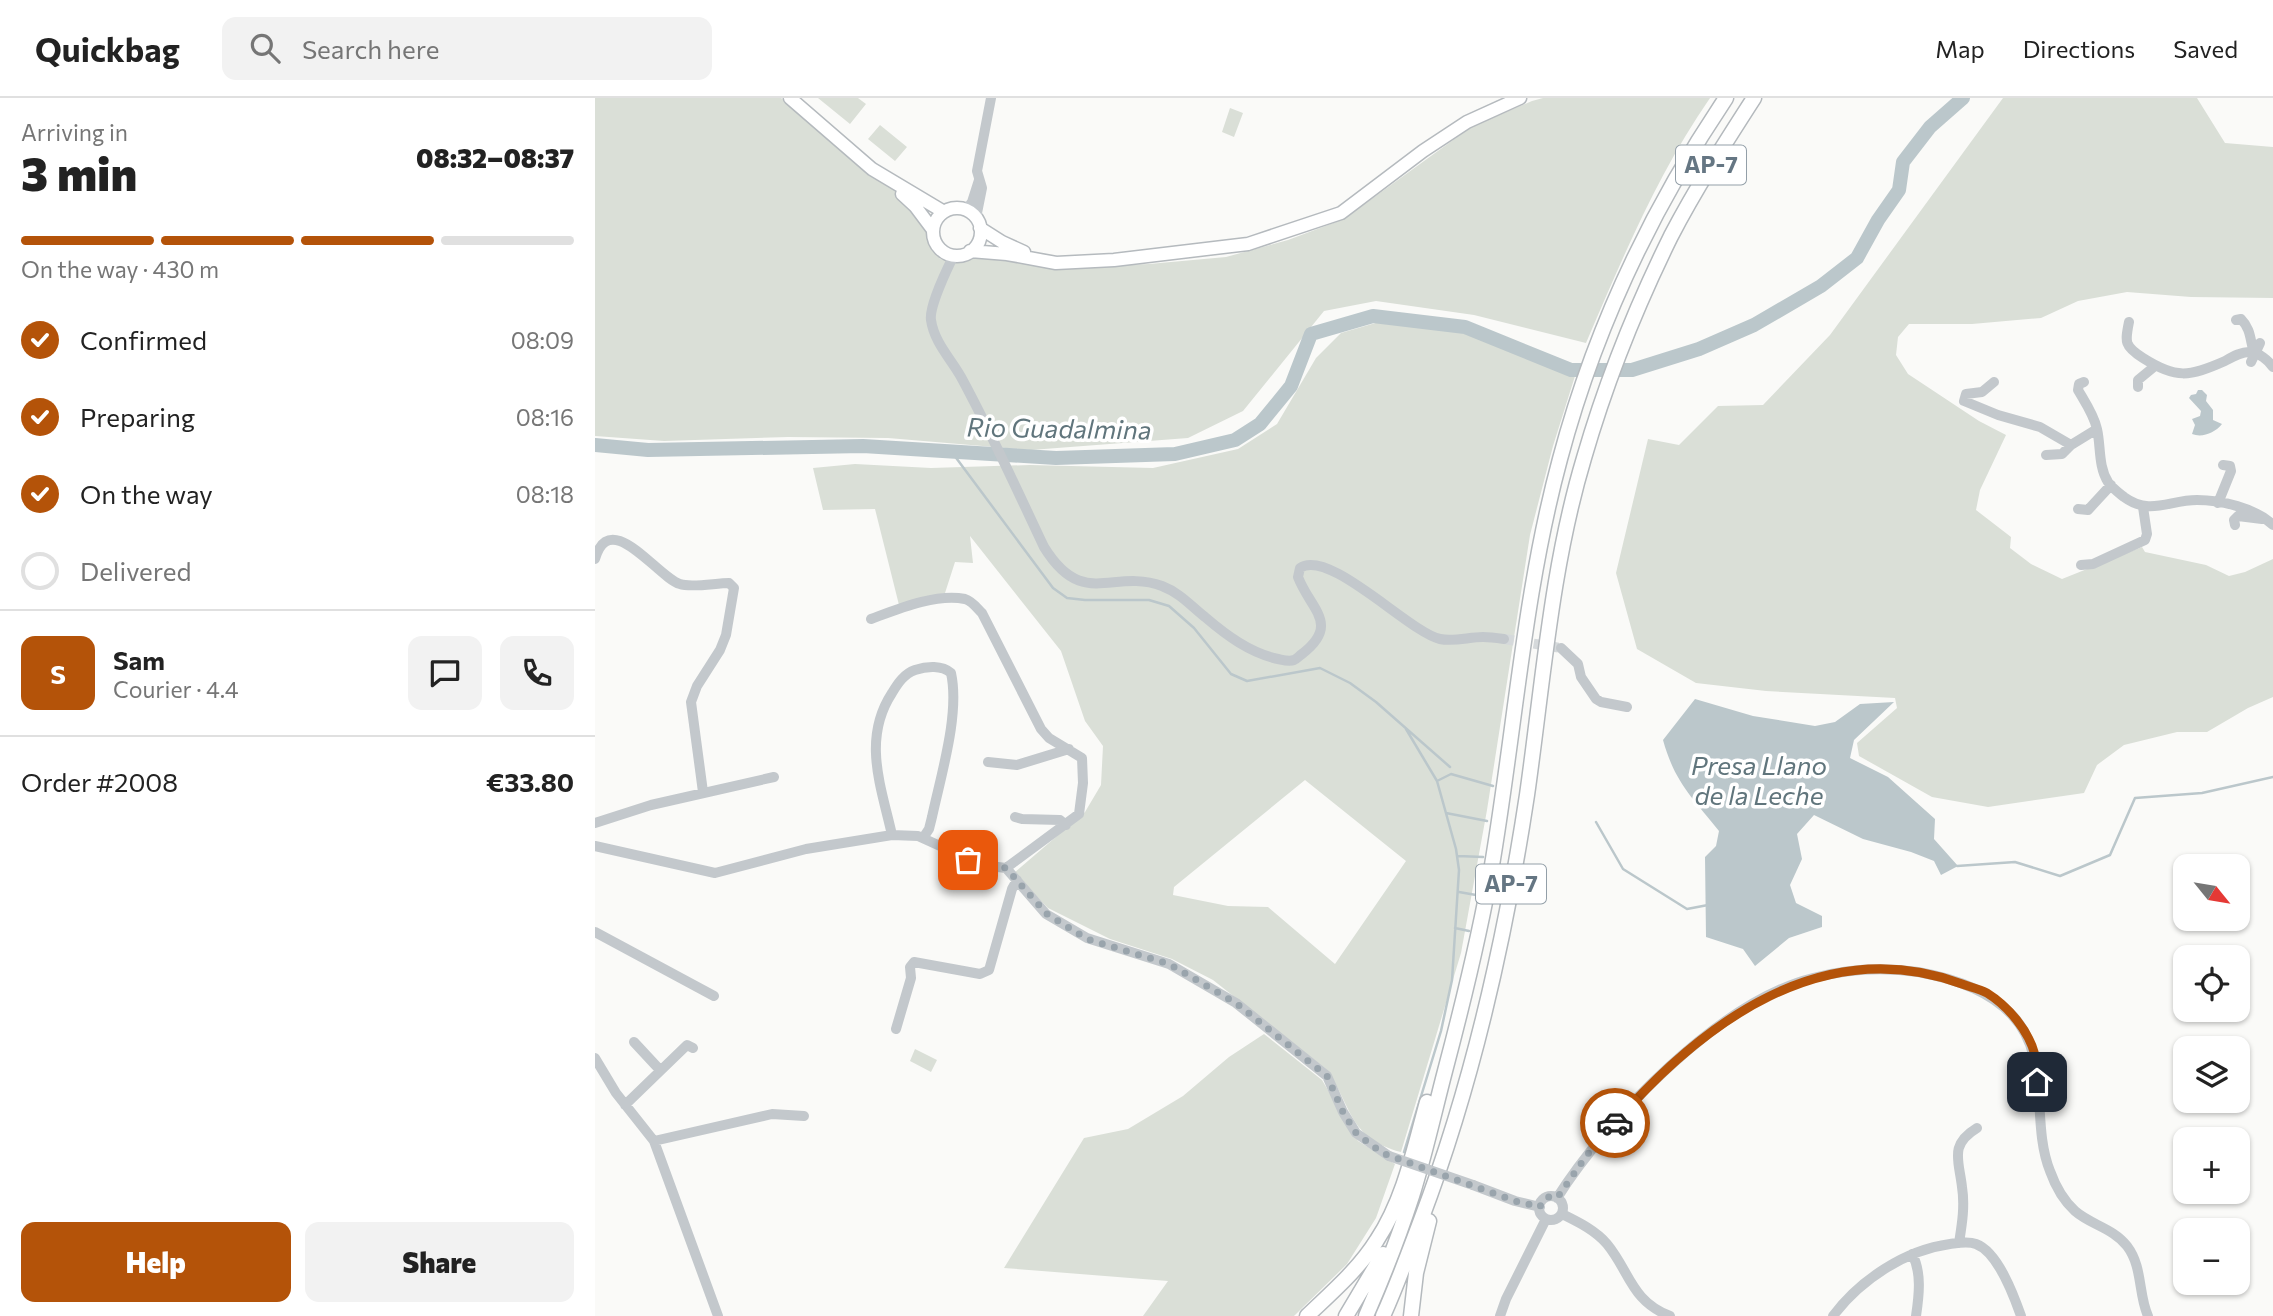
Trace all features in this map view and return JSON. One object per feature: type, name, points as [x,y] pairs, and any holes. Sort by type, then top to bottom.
[{"type":"highway","name":"AP-7","points":[[1366,1316],[1412,1195],[1465,992],[1492,865],[1536,563],[1559,461],[1593,357],[1651,224],[1678,174],[1726,98]]},
{"type":"highway","name":"AP-7","points":[[1385,1316],[1446,1154],[1485,1017],[1527,796],[1562,550],[1583,460],[1639,305],[1672,235],[1714,159],[1754,98]]},
{"type":"highway","points":[[1307,1316],[1361,1262],[1392,1215],[1407,1175],[1439,1061],[1465,992]]},
{"type":"highway","points":[[1348,1316],[1386,1246],[1426,1142]]},
{"type":"highway","points":[[1411,1316],[1416,1273],[1446,1154]]},
{"type":"main road","points":[[790,98],[915,206],[933,230],[936,244],[941,249],[954,255],[970,251],[1007,254],[1056,263],[1114,260],[1248,244],[1341,213],[1423,151],[1467,122],[1520,98]]},
{"type":"main road","points":[[886,179],[944,212]]},
{"type":"main road","points":[[933,230],[944,212],[951,209],[966,210],[1002,242],[1025,252],[1079,262]]},
{"type":"main road","points":[[970,251],[978,241],[978,223]]},
{"type":"street","points":[[978,223],[982,188],[978,165],[991,98]]},
{"type":"street","points":[[966,210],[972,202],[979,180]]},
{"type":"street","points":[[954,255],[933,302],[930,318],[934,334],[961,378],[1044,547],[1054,563],[1069,576],[1086,583],[1105,585],[1133,582],[1161,586],[1185,598],[1204,617],[1259,655],[1293,661],[1315,644],[1321,635],[1322,625],[1298,576],[1300,568],[1305,565],[1318,565],[1337,574],[1439,639],[1504,639]]},
{"type":"street","points":[[2236,320],[2242,320],[2249,330],[2252,357]]},
{"type":"street","points":[[2128,322],[2127,345],[2135,354],[2169,373],[2184,374],[2202,370],[2248,352],[2252,357],[2270,362],[2273,367]]},
{"type":"street","points":[[2252,357],[2260,343]]},
{"type":"street","points":[[2137,387],[2138,380],[2155,366]]},
{"type":"street","points":[[1994,382],[1983,392],[1965,395],[1964,401],[1998,415],[2040,427],[2071,445]]},
{"type":"street","points":[[2084,382],[2079,384],[2078,390],[2097,429],[2102,467],[2111,485],[2131,502],[2143,507],[2178,507],[2198,500],[2252,510],[2270,522]]},
{"type":"street","points":[[2046,455],[2062,454],[2097,429]]},
{"type":"street","points":[[2218,503],[2231,476],[2231,467],[2223,465]]},
{"type":"street","points":[[2078,509],[2088,510],[2111,485]]},
{"type":"street","points":[[2081,565],[2093,564],[2145,540],[2147,534],[2143,507]]},
{"type":"street","points":[[2235,525],[2234,520],[2238,516],[2270,522]]},
{"type":"street","points":[[595,559],[599,540],[615,540],[631,546],[678,584],[729,583],[734,588],[726,635],[691,702],[703,792]]},
{"type":"street","points":[[871,620],[909,605],[942,598],[965,599],[982,613],[1041,729],[1049,738],[1082,758],[1083,783],[1079,814],[1006,868]]},
{"type":"street","points":[[1561,648],[1578,664],[1581,677],[1595,699],[1627,707]]},
{"type":"street","points":[[892,835],[875,761],[875,741],[881,713],[906,675],[915,670],[941,667],[951,673],[955,689],[953,709],[932,817],[923,838]]},
{"type":"street","points":[[988,762],[1017,765],[1069,749]]},
{"type":"street","points":[[595,823],[651,805],[773,777]]},
{"type":"street","points":[[1015,817],[1060,820],[1066,825]]},
{"type":"street","points":[[595,846],[715,873],[806,849],[892,835],[918,836],[982,865],[1006,868],[1047,914],[1087,939],[1169,964],[1236,1003],[1327,1076],[1356,1133],[1382,1153],[1515,1201],[1540,1207]]},
{"type":"street","points":[[896,1029],[911,978],[910,967],[914,962],[980,974],[989,970],[1011,890],[1017,880]]},
{"type":"street","points":[[595,932],[714,996]]},
{"type":"street","points":[[1557,1198],[1587,1155],[1658,1077],[1711,1032],[1753,1003],[1811,978],[1854,970],[1894,969],[1942,976],[1987,993],[2012,1015],[2027,1035],[2035,1056],[2041,1131],[2049,1169],[2061,1193],[2076,1212],[2113,1232],[2128,1248],[2139,1269],[2148,1316]]},
{"type":"street","points":[[634,1042],[660,1070]]},
{"type":"street","points":[[625,1105],[687,1045],[693,1048]]},
{"type":"street","points":[[595,1058],[599,1074],[654,1141],[718,1316]]},
{"type":"street","points":[[654,1141],[772,1114],[804,1116]]},
{"type":"street","points":[[1959,1242],[1963,1215],[1957,1155],[1962,1140],[1977,1128]]},
{"type":"street","points":[[1557,1198],[1563,1205],[1562,1214],[1555,1220],[1546,1219],[1540,1212],[1544,1199],[1557,1198]]},
{"type":"street","points":[[1562,1214],[1592,1230],[1606,1242],[1642,1300],[1670,1316]]},
{"type":"street","points":[[1500,1316],[1546,1219]]},
{"type":"street","points":[[1833,1316],[1847,1297],[1890,1266],[1912,1254],[1959,1242],[1976,1243],[1987,1250],[2004,1276],[2021,1316]]},
{"type":"street","points":[[1912,1254],[1917,1263],[1918,1274],[1916,1316]]},
{"type":"shaded area","points":[[595,98],[781,98],[798,110],[855,163],[898,193],[918,215],[940,259],[961,261],[987,255],[1068,267],[1149,264],[1226,257],[1288,240],[1344,219],[1471,127],[1543,98],[1710,98],[1657,186],[1586,343],[1474,315],[1376,301],[1324,311],[1243,411],[1188,438],[1031,450],[888,438],[788,437],[664,441],[595,436]]},
{"type":"shaded area","points":[[818,98],[858,98],[866,104],[850,124]]},
{"type":"shaded area","points":[[2003,98],[2197,98],[2225,143],[2273,147],[2273,298],[2191,297],[2127,292],[2078,301],[2041,318],[1972,324],[1909,324],[1898,337],[1896,355],[1908,374],[1979,421],[2006,435],[1980,490],[1976,510],[2011,537],[2010,548],[2031,564],[2062,579],[2142,547],[2145,552],[2206,565],[2229,576],[2273,559],[2273,697],[2207,732],[2177,732],[2124,745],[2097,765],[2084,793],[1988,807],[1932,797],[1859,756],[1857,743],[1897,708],[1895,698],[1766,691],[1696,683],[1637,649],[1616,573],[1648,439],[1679,445],[1718,406],[1763,405],[1830,335]]},
{"type":"shaded area","points":[[1230,108],[1243,113],[1234,137],[1222,132]]},
{"type":"shaded area","points":[[880,125],[907,147],[895,161],[868,139]]},
{"type":"shaded area","points":[[1379,322],[1461,332],[1575,376],[1553,446],[1530,535],[1487,810],[1461,953],[1401,1152],[1384,1146],[1361,1130],[1326,1069],[1213,980],[1172,959],[1110,939],[1048,908],[1014,873],[1085,812],[1101,785],[1103,746],[1085,721],[1061,651],[970,536],[973,563],[955,562],[945,593],[899,605],[875,509],[823,510],[813,468],[855,464],[931,468],[1030,465],[1153,468],[1238,449],[1277,424],[1316,358],[1341,333]],"holes":[[[1305,780],[1406,861],[1335,964],[1268,907],[1228,906],[1173,895],[1174,887]]]},
{"type":"shaded area","points":[[1264,1034],[1322,1080],[1358,1141],[1395,1164],[1376,1218],[1347,1264],[1294,1316],[1143,1316],[1168,1281],[1004,1268],[1084,1138],[1128,1129],[1183,1096],[1229,1057]]},
{"type":"shaded area","points":[[915,1049],[937,1060],[931,1072],[910,1061]]},
{"type":"water","points":[[2198,390],[2207,395],[2206,401],[2213,410],[2213,420],[2222,424],[2204,435],[2192,434],[2195,425],[2192,419],[2200,416],[2201,411],[2189,398]]},
{"type":"water","name":"Presa Llano de la Leche","points":[[1695,699],[1753,716],[1815,726],[1835,722],[1860,704],[1894,702],[1854,740],[1850,758],[1888,777],[1935,819],[1934,839],[1958,866],[1941,875],[1934,861],[1863,839],[1814,815],[1797,834],[1802,859],[1790,885],[1796,903],[1822,916],[1822,927],[1789,938],[1755,966],[1743,949],[1706,937],[1705,857],[1716,846],[1719,831],[1679,779],[1663,740]]},
{"type":"waterway","name":"Rio Guadalmina","points":[[595,445],[648,450],[863,446],[1056,458],[1175,454],[1235,440],[1260,424],[1291,386],[1311,334],[1373,316],[1465,327],[1571,370],[1632,370],[1699,349],[1754,325],[1821,286],[1857,258],[1878,220],[1899,190],[1903,162],[1930,127],[1963,98]]},
{"type":"waterway","points":[[951,451],[1053,588],[1067,598],[1149,600],[1169,606],[1194,628],[1231,674],[1247,681],[1320,668],[1350,683],[1376,702],[1450,767]]},
{"type":"waterway","points":[[1404,1152],[1441,1031],[1452,980],[1459,870],[1456,849],[1437,781],[1406,729]]},
{"type":"waterway","points":[[1437,781],[1451,774],[1493,786]]},
{"type":"waterway","points":[[1957,866],[2015,862],[2060,876],[2110,855],[2135,798],[2202,793],[2273,777]]},
{"type":"waterway","points":[[1446,813],[1487,821]]},
{"type":"waterway","points":[[1596,822],[1623,869],[1687,909],[1708,905]]},
{"type":"waterway","points":[[1458,856],[1483,857]]},
{"type":"waterway","points":[[1459,892],[1476,895]]},
{"type":"waterway","points":[[1455,928],[1469,931]]},
{"type":"tunnel","points":[[1504,639],[1561,648]]},
{"type":"way so far","points":[[968,860],[1006,868],[1047,914],[1087,939],[1169,964],[1236,1003],[1327,1076],[1356,1133],[1382,1153],[1515,1201],[1540,1207],[1544,1199],[1557,1198],[1587,1155],[1615,1123]]},
{"type":"route","points":[[1615,1123],[1658,1077],[1711,1032],[1753,1003],[1811,978],[1854,970],[1894,969],[1942,976],[1987,993],[2012,1015],[2027,1035],[2035,1056],[2037,1082]]}]
